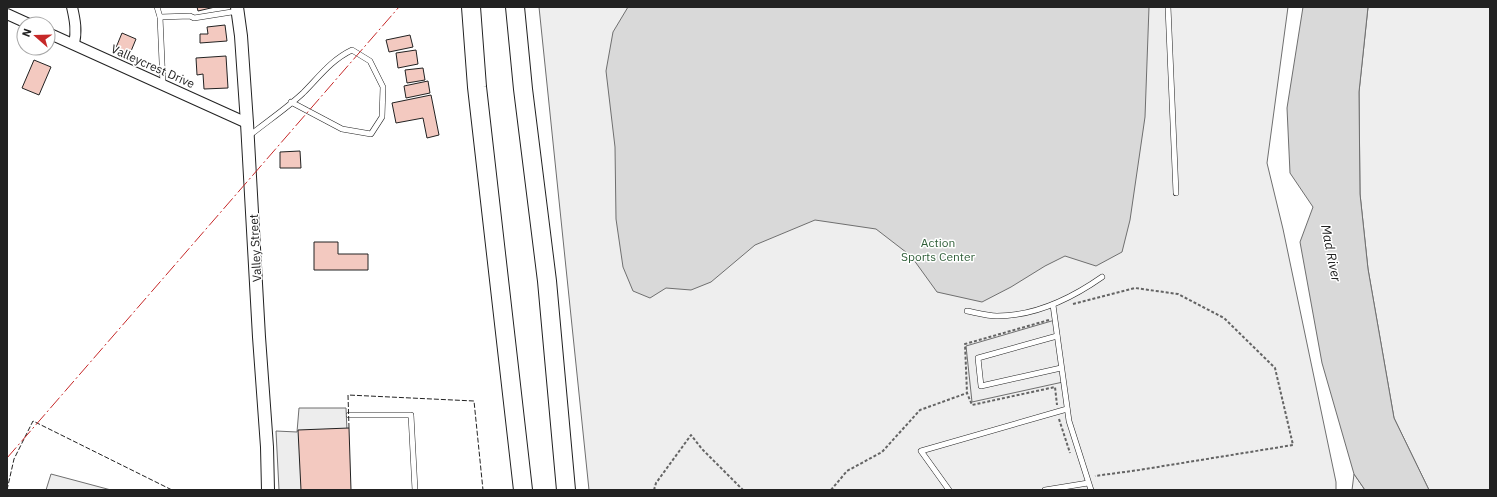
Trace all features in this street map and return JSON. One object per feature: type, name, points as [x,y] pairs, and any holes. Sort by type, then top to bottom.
[{"type":"highway","points":[[471,7],[477,87],[523,490]]},
{"type":"highway","points":[[515,7],[523,89],[547,282],[566,490]]},
{"type":"street","points":[[72,7],[76,21],[74,44]]},
{"type":"street","name":"Valley Street","points":[[238,9],[248,136],[259,338],[266,433],[268,490]]},
{"type":"street","name":"Valleycrest Drive","points":[[56,36],[247,123]]},
{"type":"lane","points":[[157,7],[160,17],[163,85]]},
{"type":"lane","points":[[1168,7],[1176,193]]},
{"type":"lane","points":[[160,17],[190,16],[194,18],[238,9]]},
{"type":"lane","points":[[248,136],[291,102],[302,94],[327,66],[341,55],[352,50],[370,61],[383,87],[382,117],[371,134],[342,129],[291,102]]},
{"type":"lane","points":[[967,311],[996,316],[1019,314],[1053,305],[1081,292],[1102,277]]},
{"type":"lane","points":[[1053,305],[1069,421],[1091,490]]},
{"type":"lane","points":[[1057,336],[978,358],[981,386],[1061,368]]},
{"type":"lane","points":[[949,490],[921,452],[1067,409]]},
{"type":"lane","points":[[349,415],[411,415],[415,490]]},
{"type":"lane","points":[[1045,490],[1088,483]]},
{"type":"path","points":[[1069,305],[1135,288],[1178,294],[1224,318],[1275,368],[1293,445],[1094,476]]},
{"type":"path","points":[[831,490],[847,471],[882,452],[920,410],[967,393]]},
{"type":"path","points":[[654,490],[656,483],[691,435],[702,449],[743,490]]},
{"type":"green space","name":"Action Sports Center","points":[[539,7],[1288,7],[1267,163],[1283,229],[1336,482],[1336,490],[589,490]]},
{"type":"green space","points":[[1368,7],[1490,7],[1490,490],[1429,490],[1394,418],[1368,269],[1360,194],[1359,92]]},
{"type":"green space","points":[[51,474],[111,490],[46,490]]},
{"type":"green space","points":[[1354,474],[1365,490],[1352,490]]},
{"type":"shaded area","points":[[1055,320],[1063,382],[972,402],[966,346]]},
{"type":"shaded area","points":[[299,408],[346,408],[347,431],[301,490],[279,490],[276,431],[297,432]]},
{"type":"water","points":[[628,7],[1149,7],[1145,117],[1130,220],[1122,252],[1096,266],[1065,256],[982,302],[937,292],[911,256],[876,229],[815,220],[755,245],[711,282],[691,290],[666,288],[650,298],[633,291],[623,267],[616,219],[615,147],[606,71],[613,32]]},
{"type":"water","name":"Mad River","points":[[1303,7],[1368,7],[1359,92],[1360,194],[1368,269],[1394,418],[1429,490],[1365,490],[1354,474],[1322,363],[1300,242],[1313,207],[1290,173],[1287,108]]},
{"type":"building","points":[[197,7],[215,7],[198,11]]},
{"type":"building","points":[[225,25],[227,41],[200,43],[200,34],[208,34],[207,27]]},
{"type":"building","points":[[122,33],[136,39],[129,56],[115,50]]},
{"type":"building","points":[[410,35],[413,47],[389,52],[386,40]]},
{"type":"building","points":[[416,50],[418,64],[398,68],[396,53]]},
{"type":"building","points":[[226,56],[228,88],[204,89],[203,74],[197,75],[196,58]]},
{"type":"building","points":[[34,60],[51,67],[39,95],[22,88]]},
{"type":"building","points":[[423,68],[425,80],[407,83],[405,70]]},
{"type":"building","points":[[428,81],[430,93],[406,98],[404,86]]},
{"type":"building","points":[[431,95],[439,135],[427,138],[423,118],[396,123],[392,103]]},
{"type":"building","points":[[300,151],[301,168],[280,168],[280,152]]},
{"type":"building","points":[[314,242],[338,242],[338,254],[368,254],[368,270],[314,270]]},
{"type":"building","points":[[349,428],[351,490],[301,490],[298,430]]},
{"type":"fence","points":[[349,428],[348,395],[474,401],[483,490]]},
{"type":"fence","points":[[7,490],[14,459],[33,421],[172,490]]},
{"type":"power","points":[[7,458],[399,7]]}]
